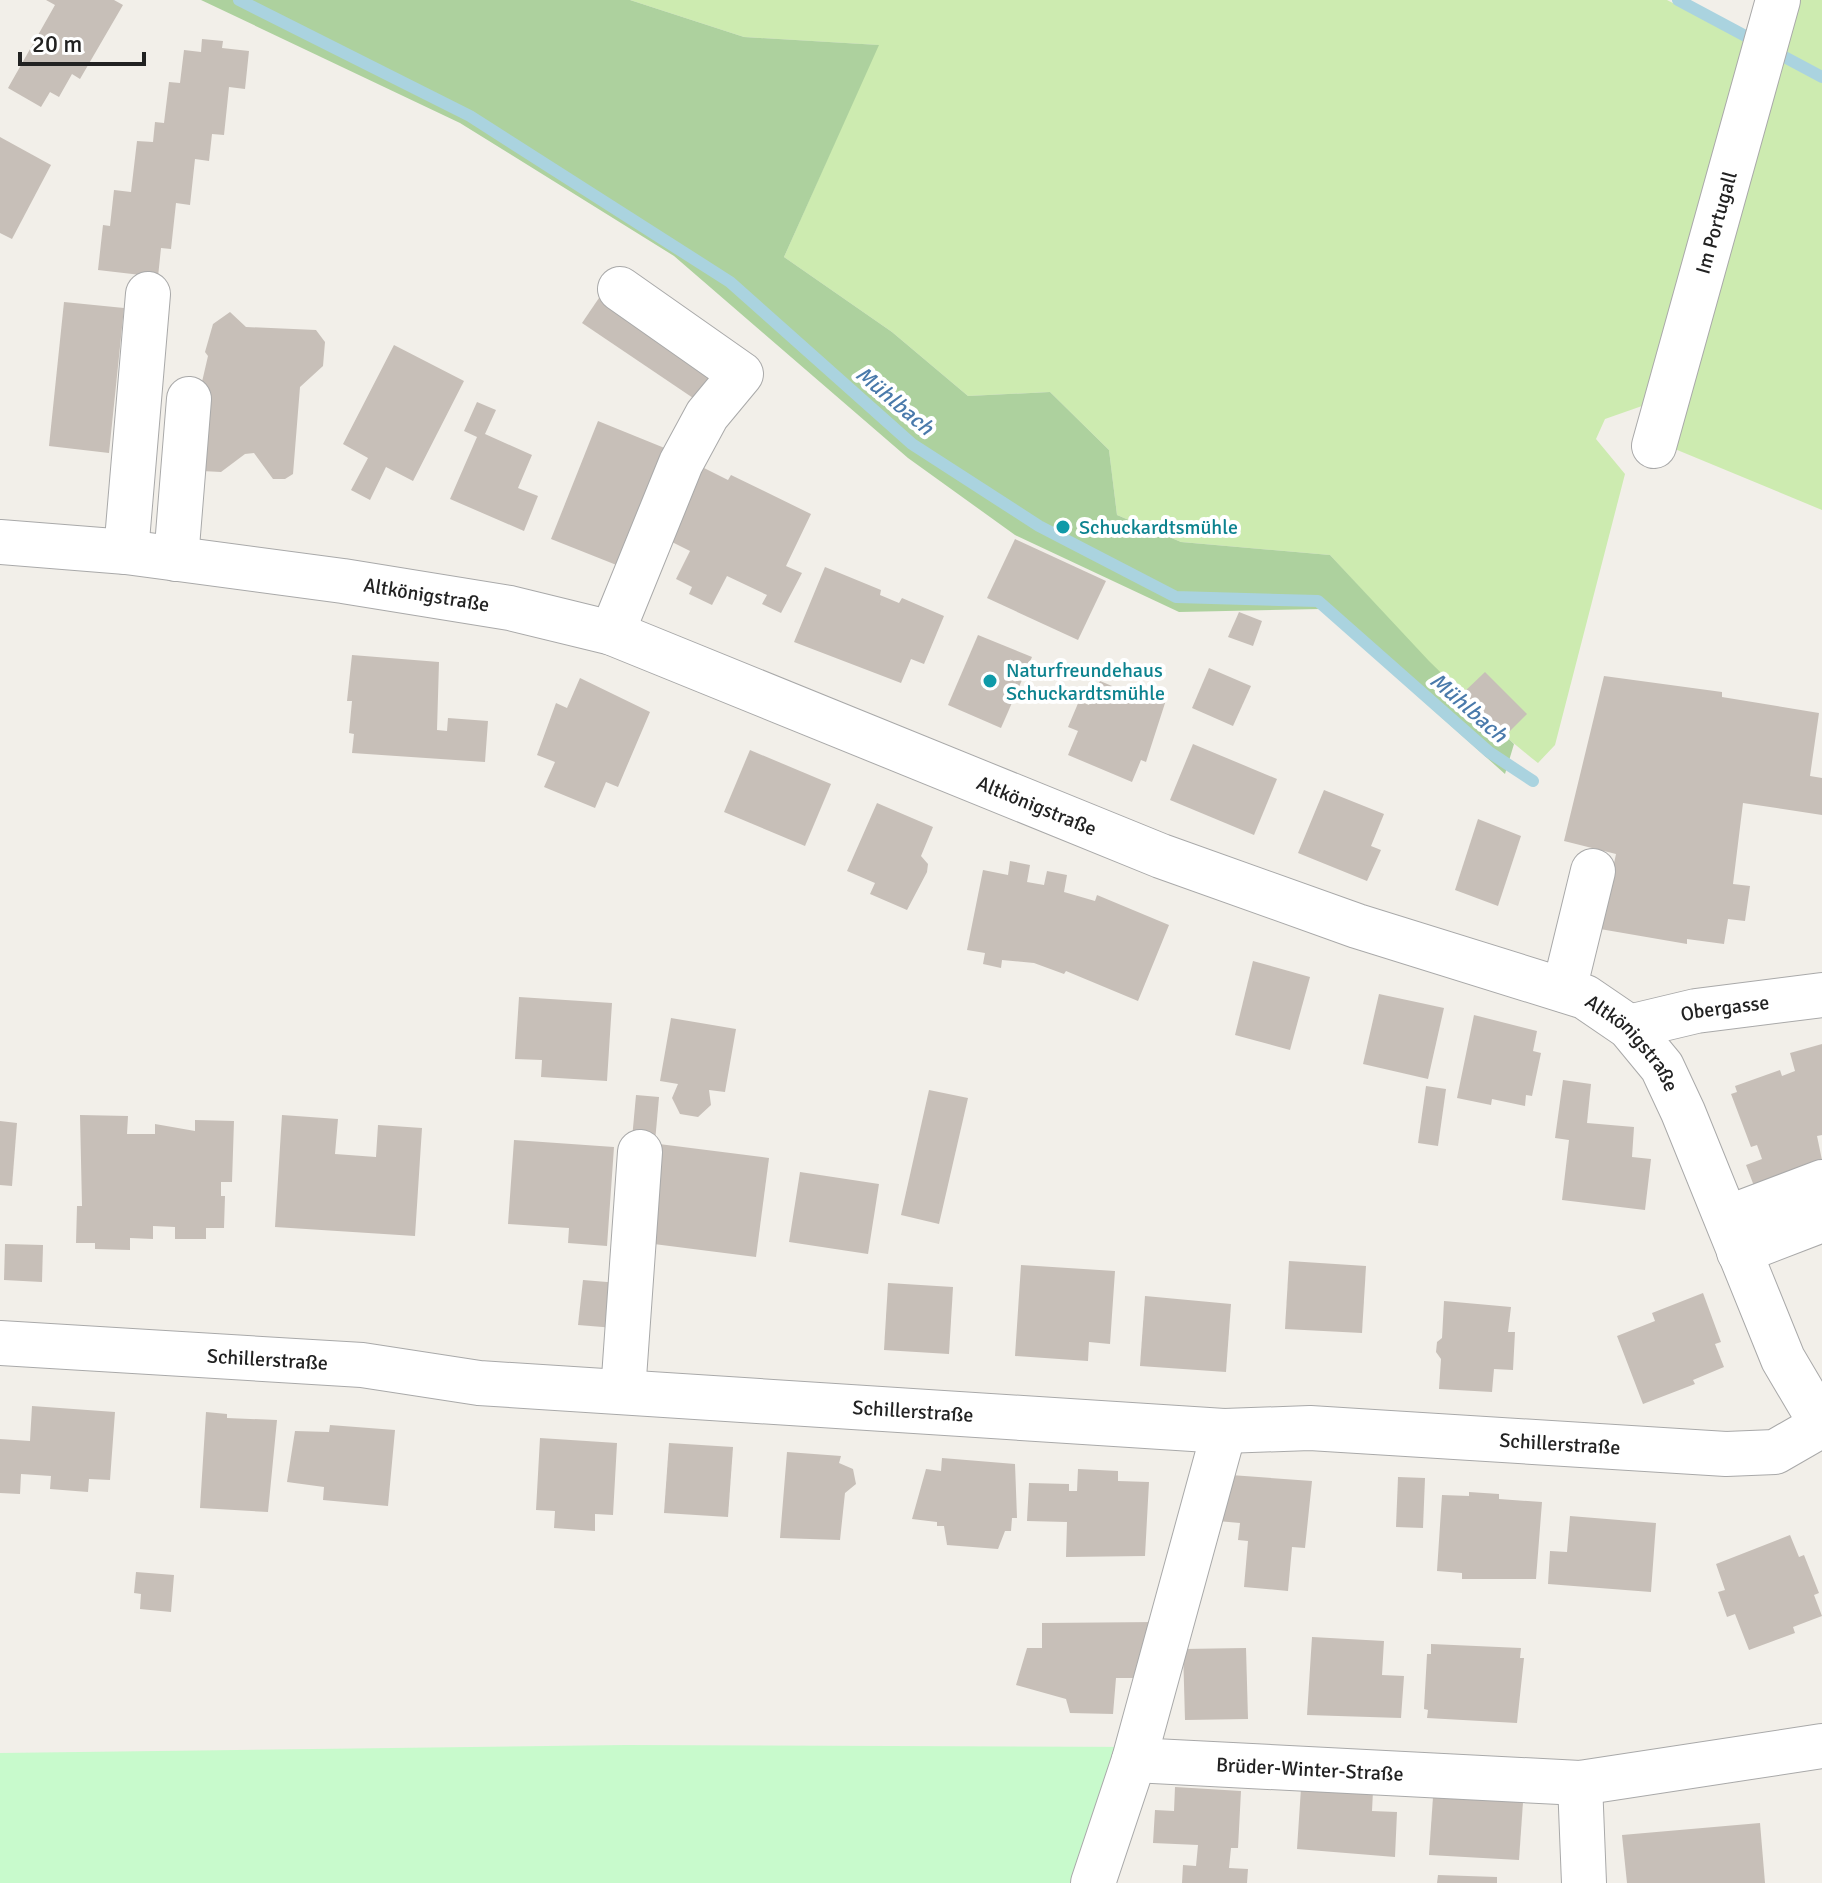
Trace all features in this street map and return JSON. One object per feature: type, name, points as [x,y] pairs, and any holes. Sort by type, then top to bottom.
[{"type":"street","name":"Im Portugall","points":[[1654,446],[1769,29]]},
{"type":"street","points":[[612,633],[681,463],[707,415],[741,374],[620,289]]},
{"type":"street","points":[[126,552],[148,294]]},
{"type":"street","points":[[176,559],[189,399]]},
{"type":"street","name":"Altkönigstraße","points":[[0,542],[126,552],[510,608],[612,633],[1161,856],[1357,926],[1585,997],[1629,1027],[1662,1067],[1783,1359],[1822,1425]]},
{"type":"street","points":[[1564,990],[1593,871]]},
{"type":"street","name":"Obergasse","points":[[1629,1027],[1696,1011],[1822,995]]},
{"type":"street","points":[[623,1392],[640,1152]]},
{"type":"street","points":[[1733,1235],[1822,1182]]},
{"type":"street","points":[[1733,1235],[1822,1220]]},
{"type":"street","name":"Schillerstraße","points":[[0,1343],[362,1365],[479,1383],[1224,1431],[1310,1428],[1726,1454],[1775,1452],[1822,1425]]},
{"type":"street","points":[[1093,1883],[1134,1760],[1224,1431]]},
{"type":"street","name":"Brüder-Winter-Straße","points":[[1134,1760],[1580,1783],[1822,1746]]},
{"type":"street","points":[[1580,1783],[1584,1883]]},
{"type":"green space","points":[[201,0],[630,0],[744,37],[879,45],[784,257],[892,332],[968,396],[1050,392],[1109,450],[1117,515],[1181,542],[1330,555],[1429,661],[1514,744],[1505,774],[1320,609],[1179,612],[1015,535],[908,458],[674,256],[460,123]]},
{"type":"green space","points":[[630,0],[1667,0],[1746,41],[1642,406],[1605,419],[1596,439],[1625,474],[1555,745],[1538,763],[1510,740],[1430,663],[1330,555],[1181,542],[1117,515],[1109,450],[1050,392],[968,396],[892,332],[784,257],[878,45],[744,37]]},
{"type":"green space","points":[[1794,0],[1822,0],[1822,510],[1670,447]]},
{"type":"green space","points":[[625,1745],[1147,1747],[1113,1883],[0,1883],[0,1753]]},
{"type":"building","points":[[46,0],[114,0],[123,5],[80,79],[72,74],[59,97],[50,92],[41,107],[8,88],[55,5]]},
{"type":"building","points":[[202,39],[223,41],[222,48],[249,51],[245,89],[229,87],[224,135],[212,134],[209,161],[195,159],[190,205],[176,203],[171,249],[161,248],[158,277],[98,270],[103,225],[110,226],[114,190],[131,192],[137,141],[153,142],[155,122],[164,123],[169,82],[180,83],[184,50],[201,52]]},
{"type":"building","points":[[0,137],[51,165],[12,239],[0,233]]},
{"type":"building","points":[[601,295],[718,374],[699,402],[582,323]]},
{"type":"building","points":[[64,302],[124,308],[109,453],[49,446]]},
{"type":"building","points":[[230,312],[246,327],[316,330],[325,342],[323,366],[300,387],[293,474],[285,479],[273,479],[254,453],[245,454],[221,472],[202,471],[198,399],[208,356],[205,352],[213,324]]},
{"type":"building","points":[[394,345],[464,381],[413,481],[386,467],[370,500],[351,490],[368,458],[343,444]]},
{"type":"building","points":[[477,402],[496,410],[485,434],[532,455],[518,488],[538,496],[524,531],[450,499],[477,437],[464,431]]},
{"type":"building","points":[[598,421],[667,449],[619,566],[551,539]]},
{"type":"building","points":[[698,465],[728,480],[731,475],[811,514],[786,566],[802,573],[781,613],[762,604],[767,595],[727,576],[712,605],[689,594],[692,587],[676,579],[690,551],[662,537]]},
{"type":"building","points":[[1015,539],[1106,581],[1078,640],[987,598]]},
{"type":"building","points":[[825,567],[881,590],[880,595],[899,603],[902,598],[944,616],[924,664],[911,659],[901,683],[794,642]]},
{"type":"building","points":[[1239,612],[1262,621],[1253,646],[1228,637]]},
{"type":"building","name":"Naturfreundehaus Schuckardtsmühle","points":[[978,635],[1032,657],[1001,728],[948,705]]},
{"type":"building","points":[[352,655],[439,662],[437,730],[447,731],[448,718],[488,721],[485,762],[352,753],[354,734],[349,733],[352,701],[347,701]]},
{"type":"building","points":[[1209,668],[1251,686],[1233,726],[1192,708]]},
{"type":"building","points":[[1485,672],[1527,714],[1506,735],[1463,693]]},
{"type":"building","points":[[1604,676],[1722,692],[1722,697],[1819,713],[1810,776],[1822,778],[1822,815],[1743,803],[1733,884],[1750,886],[1745,921],[1728,919],[1724,944],[1687,939],[1687,944],[1600,929],[1616,854],[1564,841]]},
{"type":"building","points":[[580,678],[650,712],[618,787],[606,782],[595,808],[544,787],[555,762],[537,755],[556,703],[567,708]]},
{"type":"building","points":[[1100,681],[1129,693],[1132,685],[1166,700],[1146,762],[1141,760],[1132,782],[1068,755],[1078,731],[1068,727],[1079,701],[1089,705]]},
{"type":"building","points":[[1193,744],[1277,779],[1254,835],[1170,800]]},
{"type":"building","points":[[750,750],[831,784],[805,846],[724,812]]},
{"type":"building","points":[[1324,790],[1384,814],[1371,846],[1381,850],[1367,881],[1298,853]]},
{"type":"building","points":[[877,803],[933,827],[921,856],[928,864],[927,872],[907,910],[870,894],[875,883],[847,871]]},
{"type":"building","points":[[1478,819],[1521,836],[1498,906],[1455,890]]},
{"type":"building","points":[[1010,861],[1030,865],[1027,882],[1044,885],[1047,871],[1067,875],[1064,892],[1095,901],[1097,895],[1169,925],[1138,1001],[1066,971],[1064,974],[1034,963],[1002,960],[1001,968],[983,964],[985,953],[967,950],[983,870],[1008,875]]},
{"type":"building","points":[[1253,961],[1310,977],[1290,1050],[1235,1035]]},
{"type":"building","points":[[1379,994],[1444,1008],[1428,1079],[1363,1064]]},
{"type":"building","points":[[519,997],[612,1003],[607,1081],[541,1077],[542,1060],[515,1059]]},
{"type":"building","points":[[1474,1015],[1537,1031],[1533,1051],[1541,1053],[1532,1096],[1526,1095],[1525,1106],[1492,1099],[1491,1105],[1457,1098]]},
{"type":"building","points":[[671,1018],[736,1029],[725,1092],[709,1090],[711,1105],[698,1117],[680,1114],[672,1098],[678,1084],[660,1081]]},
{"type":"building","points":[[1822,1044],[1822,1135],[1817,1136],[1822,1160],[1754,1186],[1746,1165],[1762,1159],[1757,1145],[1751,1147],[1731,1094],[1737,1092],[1735,1086],[1780,1070],[1782,1076],[1795,1071],[1790,1053]]},
{"type":"building","points":[[1563,1080],[1591,1084],[1587,1123],[1634,1127],[1632,1157],[1651,1159],[1645,1210],[1562,1200],[1569,1140],[1555,1138]]},
{"type":"building","points":[[1426,1086],[1446,1089],[1438,1146],[1418,1143]]},
{"type":"building","points":[[929,1090],[968,1098],[939,1224],[901,1215]]},
{"type":"building","points":[[636,1095],[659,1097],[655,1142],[632,1139]]},
{"type":"building","points":[[80,1115],[128,1116],[127,1134],[155,1134],[155,1124],[195,1131],[195,1120],[234,1121],[232,1182],[221,1182],[221,1196],[225,1196],[224,1228],[206,1228],[206,1239],[175,1239],[175,1227],[153,1226],[153,1239],[130,1238],[130,1250],[95,1249],[95,1243],[76,1243],[77,1206],[82,1206]]},
{"type":"building","points":[[282,1115],[338,1119],[335,1154],[376,1157],[378,1125],[422,1128],[415,1236],[275,1227]]},
{"type":"building","points":[[0,1121],[17,1123],[12,1186],[0,1185]]},
{"type":"building","points":[[514,1140],[614,1147],[607,1246],[568,1243],[569,1228],[508,1224]]},
{"type":"building","points":[[659,1144],[769,1158],[756,1257],[646,1243]]},
{"type":"building","points":[[800,1172],[879,1184],[868,1254],[789,1242]]},
{"type":"building","points":[[5,1244],[43,1245],[42,1282],[4,1280]]},
{"type":"building","points":[[1289,1261],[1366,1266],[1362,1333],[1285,1329]]},
{"type":"building","points":[[1021,1265],[1115,1271],[1110,1344],[1089,1342],[1088,1361],[1015,1356]]},
{"type":"building","points":[[583,1280],[619,1283],[615,1328],[578,1325]]},
{"type":"building","points":[[888,1283],[953,1287],[949,1354],[884,1350]]},
{"type":"building","points":[[1703,1293],[1721,1342],[1715,1344],[1724,1367],[1693,1380],[1695,1384],[1643,1404],[1617,1336],[1655,1321],[1652,1313]]},
{"type":"building","points":[[1145,1296],[1231,1304],[1226,1372],[1140,1366]]},
{"type":"building","points":[[1444,1301],[1511,1307],[1508,1332],[1515,1332],[1513,1370],[1494,1369],[1492,1392],[1439,1389],[1441,1359],[1436,1352],[1437,1342],[1442,1338]]},
{"type":"building","points":[[32,1406],[115,1412],[110,1480],[89,1479],[88,1492],[50,1489],[51,1476],[21,1474],[20,1494],[0,1493],[0,1439],[30,1441]]},
{"type":"building","points":[[206,1412],[227,1414],[227,1418],[277,1420],[268,1512],[200,1508]]},
{"type":"building","points":[[330,1425],[395,1430],[388,1506],[323,1500],[324,1487],[287,1482],[295,1431],[329,1432]]},
{"type":"building","points":[[540,1438],[617,1443],[613,1515],[595,1514],[595,1531],[554,1528],[555,1511],[536,1510]]},
{"type":"building","points":[[669,1443],[733,1447],[728,1517],[664,1513]]},
{"type":"building","points":[[787,1452],[841,1456],[839,1463],[853,1469],[856,1484],[845,1493],[840,1540],[780,1538]]},
{"type":"building","points":[[942,1458],[1015,1464],[1017,1518],[1012,1518],[1011,1531],[1005,1531],[998,1549],[947,1545],[944,1526],[937,1526],[937,1522],[912,1519],[926,1469],[941,1471]]},
{"type":"building","points":[[1078,1469],[1118,1471],[1118,1481],[1149,1482],[1145,1556],[1066,1557],[1067,1522],[1027,1521],[1029,1483],[1069,1484],[1069,1491],[1077,1491]]},
{"type":"building","points":[[1217,1474],[1312,1481],[1305,1548],[1292,1547],[1288,1591],[1244,1587],[1248,1541],[1238,1540],[1240,1523],[1206,1520]]},
{"type":"building","points":[[1398,1477],[1425,1478],[1423,1528],[1396,1527]]},
{"type":"building","points":[[1469,1492],[1499,1494],[1499,1499],[1542,1502],[1536,1579],[1462,1579],[1462,1573],[1437,1571],[1442,1495],[1469,1496]]},
{"type":"building","points":[[1570,1516],[1656,1523],[1651,1592],[1548,1584],[1550,1551],[1567,1552]]},
{"type":"building","points":[[1790,1535],[1799,1557],[1804,1555],[1819,1593],[1814,1595],[1822,1616],[1793,1627],[1795,1633],[1749,1650],[1735,1614],[1727,1617],[1718,1592],[1725,1590],[1716,1564]]},
{"type":"building","points":[[136,1572],[174,1575],[171,1612],[140,1609],[141,1594],[134,1593]]},
{"type":"building","points":[[1157,1622],[1141,1678],[1116,1678],[1113,1714],[1070,1713],[1066,1699],[1016,1685],[1027,1648],[1042,1648],[1042,1623]]},
{"type":"building","points":[[1312,1637],[1384,1641],[1382,1675],[1404,1676],[1401,1718],[1307,1715]]},
{"type":"building","points":[[1431,1644],[1521,1648],[1520,1658],[1524,1658],[1517,1723],[1427,1718],[1428,1710],[1424,1709],[1427,1654],[1431,1654]]},
{"type":"building","points":[[1246,1648],[1248,1719],[1185,1720],[1183,1649]]},
{"type":"building","points":[[1175,1787],[1241,1791],[1238,1848],[1231,1848],[1229,1868],[1248,1869],[1247,1883],[1182,1883],[1183,1865],[1196,1866],[1198,1845],[1153,1843],[1155,1810],[1174,1811]]},
{"type":"building","points":[[1301,1788],[1373,1791],[1372,1811],[1397,1812],[1395,1857],[1297,1849]]},
{"type":"building","points":[[1433,1797],[1523,1802],[1519,1860],[1429,1855]]},
{"type":"building","points":[[1760,1823],[1765,1883],[1627,1883],[1622,1835]]},
{"type":"building","points":[[1438,1875],[1497,1877],[1497,1883],[1437,1883]]},
{"type":"waterway","name":"Mühlbach","points":[[239,0],[470,116],[730,282],[912,444],[1039,526],[1176,597],[1318,601],[1489,752],[1533,781]]},
{"type":"waterway","points":[[1678,0],[1822,77]]},
{"type":"place","name":"Schuckardtsmühle","points":[[1063,527]]},
{"type":"place","name":"Naturfreundehaus Schuckardtsmühle","points":[[990,681]]}]
